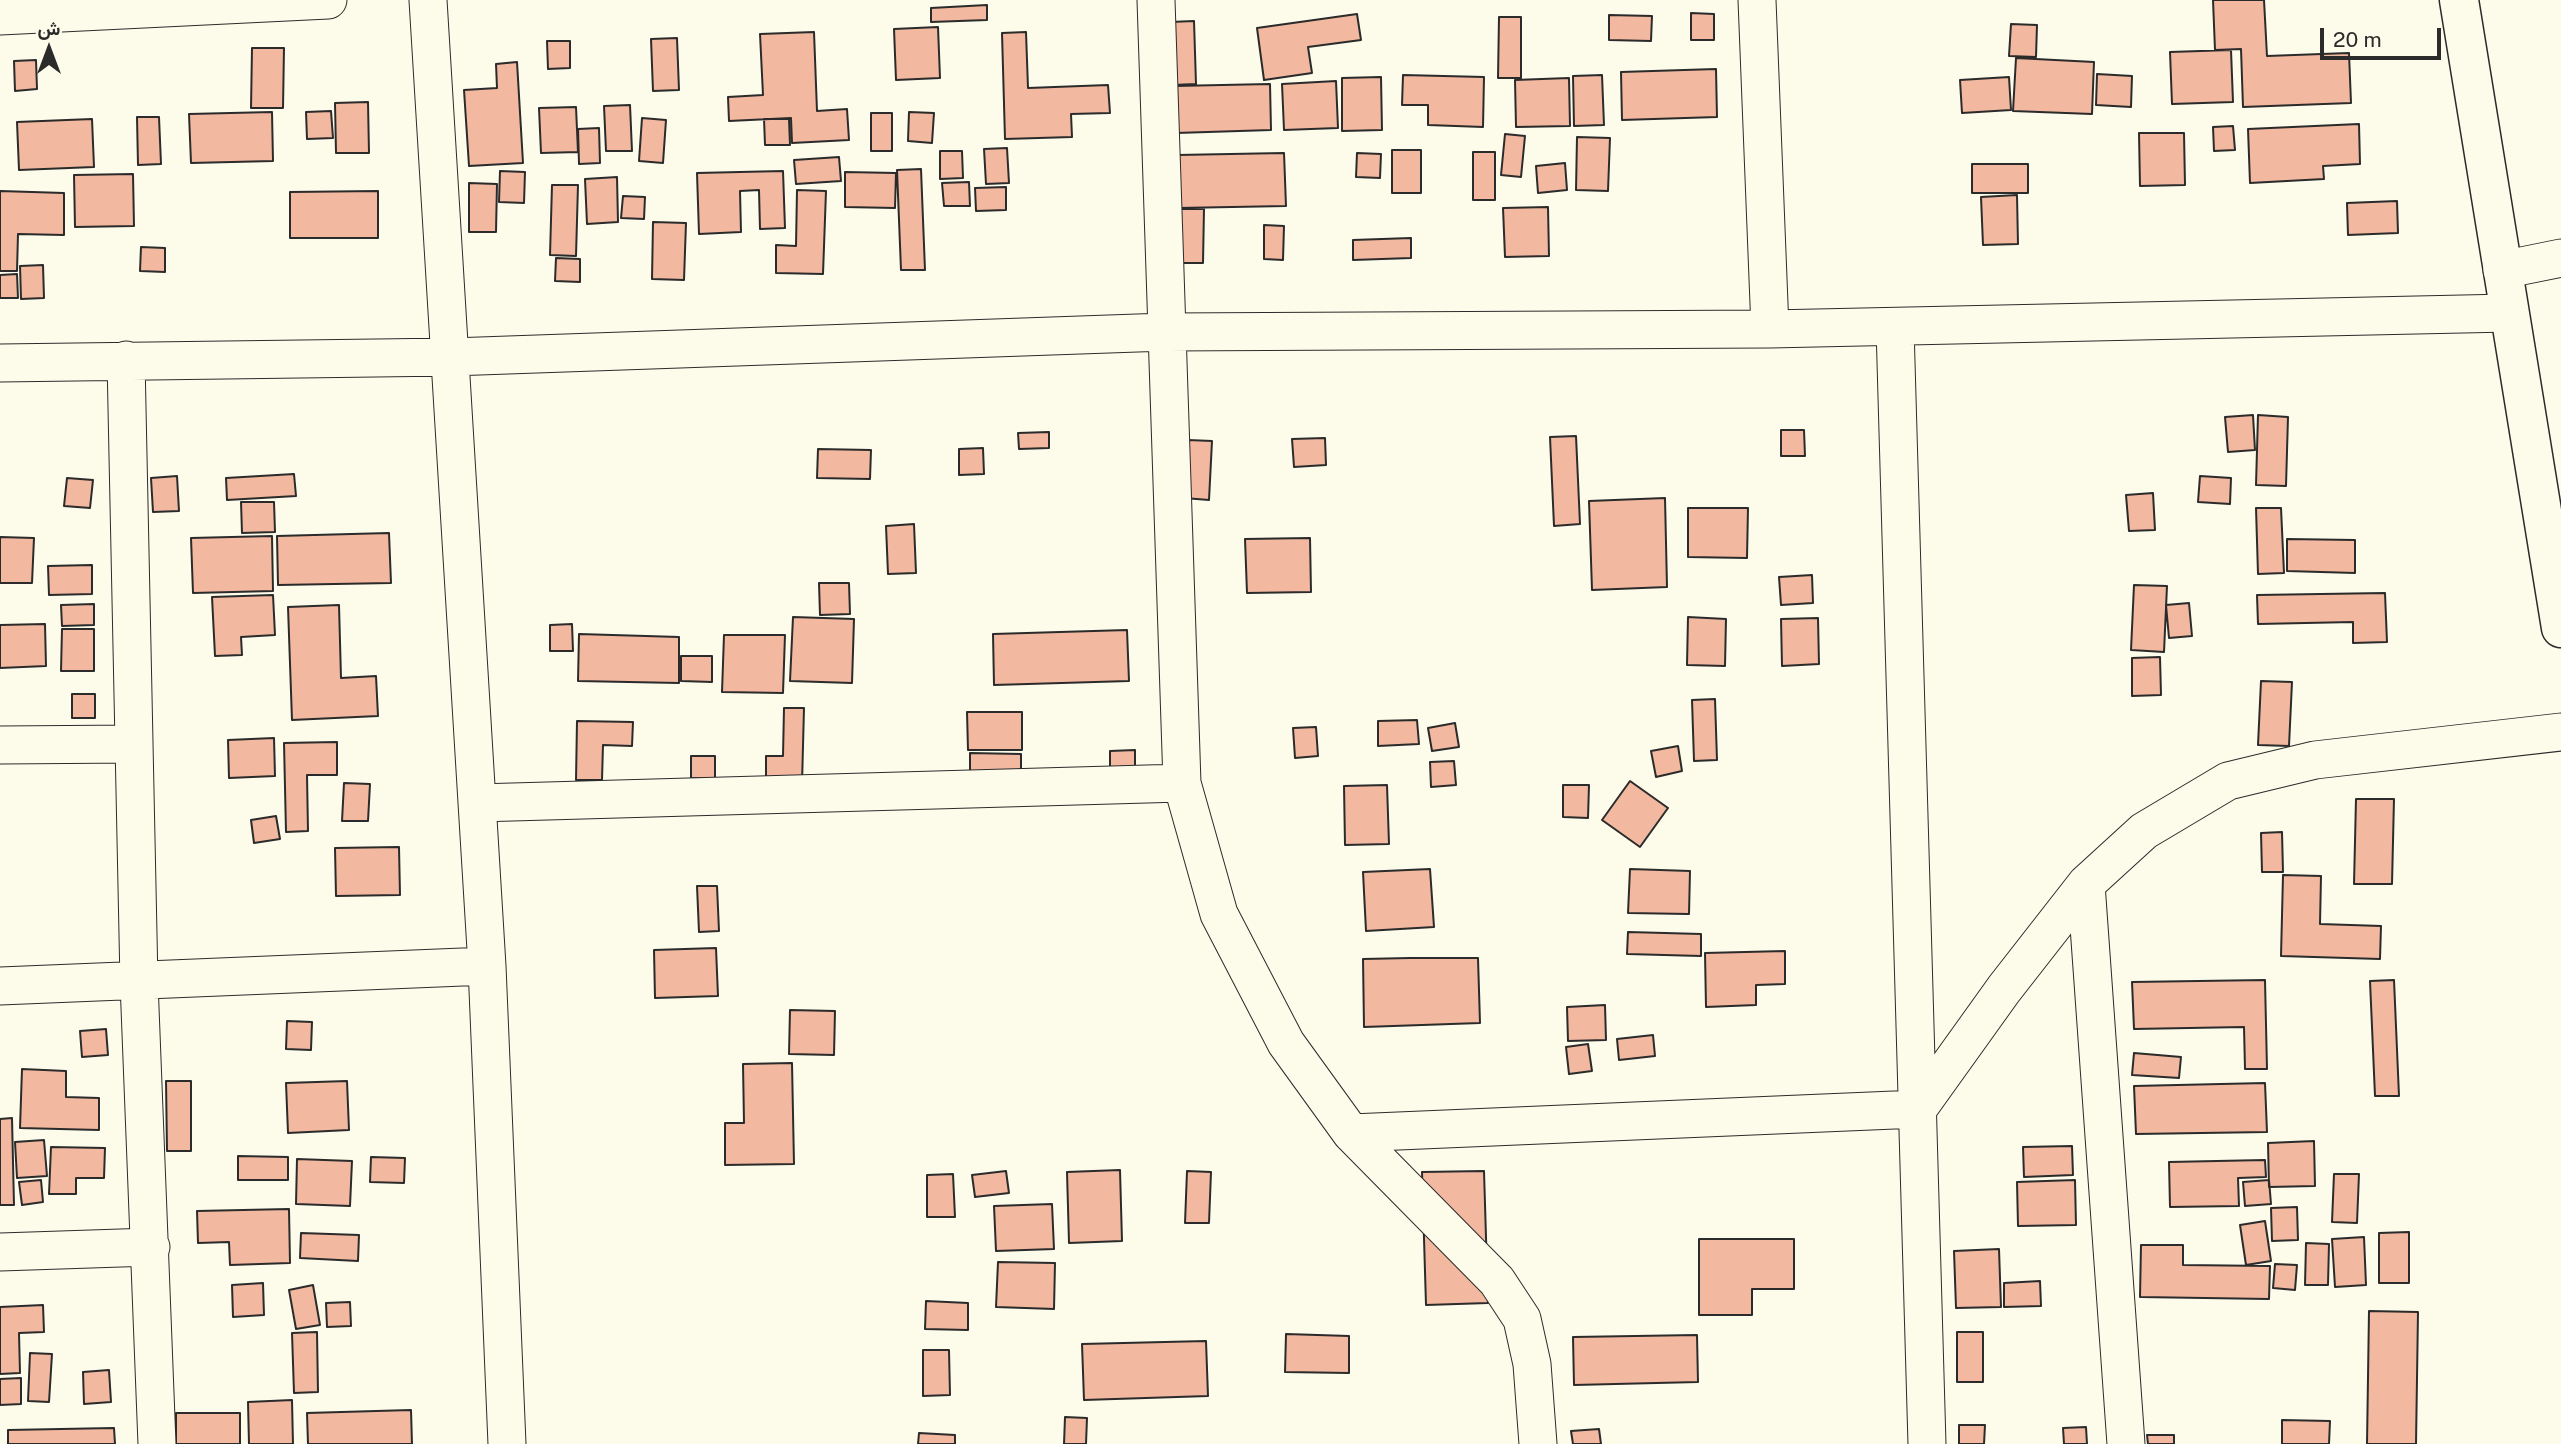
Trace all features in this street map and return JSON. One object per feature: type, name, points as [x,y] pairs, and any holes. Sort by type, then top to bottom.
[{"type":"main road","points":[[2459,0],[2559,607]]},
{"type":"street","points":[[0,16],[328,0]]},
{"type":"street","points":[[428,0],[487,966],[507,1444]]},
{"type":"street","points":[[1156,0],[1182,783],[1219,914],[1286,1043],[1351,1133],[1497,1281],[1522,1318],[1532,1364],[1538,1444]]},
{"type":"street","points":[[1757,0],[1770,330]]},
{"type":"street","points":[[2502,270],[2561,258]]},
{"type":"street","points":[[0,363],[451,357],[1166,332],[1770,330],[2509,313]]},
{"type":"street","points":[[1895,327],[1927,1444]]},
{"type":"street","points":[[125,360],[139,982],[157,1444]]},
{"type":"street","points":[[1917,1109],[2004,989],[2086,884],[2144,831],[2228,781],[2315,760],[2561,732]]},
{"type":"street","points":[[0,745],[134,744]]},
{"type":"street","points":[[477,803],[1182,783]]},
{"type":"street","points":[[2086,884],[2126,1444]]},
{"type":"street","points":[[0,986],[487,966]]},
{"type":"street","points":[[1351,1133],[1917,1109]]},
{"type":"street","points":[[0,1252],[151,1247]]},
{"type":"building","points":[[2213,0],[2264,0],[2267,56],[2349,53],[2351,103],[2243,107],[2241,49],[2215,50]]},
{"type":"building","points":[[987,5],[987,20],[931,22],[931,8]]},
{"type":"building","points":[[1691,13],[1714,14],[1714,40],[1691,40]]},
{"type":"building","points":[[1357,14],[1361,40],[1308,47],[1312,73],[1264,80],[1257,28]]},
{"type":"building","points":[[1609,15],[1652,16],[1651,41],[1609,40]]},
{"type":"building","points":[[1499,17],[1521,17],[1521,78],[1498,78]]},
{"type":"building","points":[[1194,21],[1196,84],[1173,85],[1170,22]]},
{"type":"building","points":[[2011,24],[2037,25],[2036,57],[2009,56]]},
{"type":"building","points":[[938,27],[940,78],[896,80],[894,29]]},
{"type":"building","points":[[814,32],[817,111],[847,109],[849,140],[792,143],[791,118],[729,121],[728,97],[763,95],[760,34]]},
{"type":"building","points":[[1026,32],[1028,88],[1108,85],[1110,113],[1071,114],[1072,137],[1005,139],[1002,33]]},
{"type":"building","points":[[677,38],[679,90],[653,91],[651,39]]},
{"type":"building","points":[[547,41],[570,41],[570,68],[548,69]]},
{"type":"building","points":[[252,48],[284,48],[283,108],[251,108]]},
{"type":"building","points":[[2231,50],[2233,102],[2172,104],[2170,52]]},
{"type":"building","points":[[2016,58],[2094,62],[2092,114],[2013,111]]},
{"type":"building","points":[[36,60],[37,89],[15,91],[14,61]]},
{"type":"building","points":[[517,62],[523,163],[469,166],[464,90],[497,88],[496,64]]},
{"type":"building","points":[[1716,69],[1717,117],[1622,120],[1621,72]]},
{"type":"building","points":[[2097,74],[2132,76],[2131,107],[2096,105]]},
{"type":"building","points":[[1403,75],[1484,77],[1483,127],[1428,125],[1428,105],[1402,105]]},
{"type":"building","points":[[1602,75],[1604,125],[1574,126],[1573,76]]},
{"type":"building","points":[[1381,77],[1382,130],[1342,131],[1342,78]]},
{"type":"building","points":[[2009,77],[2011,110],[1962,113],[1960,80]]},
{"type":"building","points":[[1569,78],[1570,126],[1516,127],[1515,80]]},
{"type":"building","points":[[1336,81],[1338,128],[1284,130],[1282,84]]},
{"type":"building","points":[[1270,84],[1271,130],[1176,133],[1174,86]]},
{"type":"building","points":[[368,102],[369,153],[336,153],[335,103]]},
{"type":"building","points":[[630,105],[632,151],[606,151],[604,106]]},
{"type":"building","points":[[576,107],[578,152],[541,153],[539,108]]},
{"type":"building","points":[[331,111],[333,138],[307,139],[306,112]]},
{"type":"building","points":[[272,112],[273,161],[191,163],[189,114]]},
{"type":"building","points":[[909,112],[934,113],[932,143],[908,141]]},
{"type":"building","points":[[871,113],[892,113],[892,151],[871,151]]},
{"type":"building","points":[[137,117],[159,117],[161,164],[138,165]]},
{"type":"building","points":[[642,118],[666,120],[663,163],[639,161]]},
{"type":"building","points":[[92,119],[94,167],[19,170],[17,122]]},
{"type":"building","points":[[764,119],[789,119],[790,145],[765,145]]},
{"type":"building","points":[[2359,124],[2360,164],[2323,166],[2324,179],[2250,183],[2248,129]]},
{"type":"building","points":[[2233,126],[2235,150],[2214,151],[2213,127]]},
{"type":"building","points":[[599,128],[600,163],[579,164],[578,129]]},
{"type":"building","points":[[2139,133],[2184,133],[2185,185],[2140,186]]},
{"type":"building","points":[[1505,134],[1525,136],[1521,177],[1501,175]]},
{"type":"building","points":[[1577,137],[1610,138],[1608,191],[1576,190]]},
{"type":"building","points":[[1007,148],[1009,183],[986,184],[984,149]]},
{"type":"building","points":[[1392,150],[1421,150],[1421,193],[1392,193]]},
{"type":"building","points":[[940,151],[962,151],[963,178],[940,179]]},
{"type":"building","points":[[1473,152],[1495,152],[1495,200],[1473,200]]},
{"type":"building","points":[[1284,153],[1286,206],[1178,208],[1177,155]]},
{"type":"building","points":[[1357,153],[1381,154],[1380,178],[1356,177]]},
{"type":"building","points":[[839,157],[841,181],[796,184],[794,160]]},
{"type":"building","points":[[1565,163],[1567,190],[1538,193],[1536,166]]},
{"type":"building","points":[[1972,164],[2028,164],[2028,193],[1972,193]]},
{"type":"building","points":[[921,169],[925,270],[901,270],[897,170]]},
{"type":"building","points":[[500,171],[525,172],[524,203],[499,202]]},
{"type":"building","points":[[783,171],[785,228],[760,229],[759,190],[740,191],[741,232],[699,234],[697,173]]},
{"type":"building","points":[[845,172],[896,173],[895,208],[845,207]]},
{"type":"building","points":[[133,174],[134,226],[75,227],[74,175]]},
{"type":"building","points":[[617,177],[618,222],[587,224],[585,179]]},
{"type":"building","points":[[969,182],[970,206],[944,206],[942,183]]},
{"type":"building","points":[[469,183],[497,184],[496,232],[469,232]]},
{"type":"building","points":[[552,185],[578,185],[576,256],[550,255]]},
{"type":"building","points":[[1006,187],[1006,210],[976,211],[975,188]]},
{"type":"building","points":[[797,190],[826,191],[823,274],[776,273],[776,245],[796,246]]},
{"type":"building","points":[[0,191],[64,193],[64,235],[18,234],[17,271],[0,271]]},
{"type":"building","points":[[378,191],[378,238],[290,238],[290,192]]},
{"type":"building","points":[[2017,195],[2018,244],[1983,245],[1981,197]]},
{"type":"building","points":[[623,196],[645,197],[644,219],[621,218]]},
{"type":"building","points":[[2397,201],[2398,233],[2348,235],[2347,203]]},
{"type":"building","points":[[1548,207],[1549,256],[1505,257],[1503,208]]},
{"type":"building","points":[[1179,209],[1204,209],[1203,263],[1178,263]]},
{"type":"building","points":[[653,222],[686,223],[684,280],[652,279]]},
{"type":"building","points":[[1264,225],[1284,226],[1283,260],[1264,259]]},
{"type":"building","points":[[1411,238],[1411,258],[1353,260],[1353,240]]},
{"type":"building","points":[[141,247],[165,248],[165,272],[140,271]]},
{"type":"building","points":[[556,258],[580,259],[580,282],[555,281]]},
{"type":"building","points":[[43,265],[44,298],[21,299],[20,266]]},
{"type":"building","points":[[17,274],[18,298],[0,298],[0,275]]},
{"type":"building","points":[[2253,415],[2255,450],[2228,452],[2225,417]]},
{"type":"building","points":[[2258,415],[2288,417],[2286,486],[2256,485]]},
{"type":"building","points":[[1781,430],[1804,430],[1805,456],[1781,456]]},
{"type":"building","points":[[1049,432],[1049,448],[1019,449],[1018,433]]},
{"type":"building","points":[[1576,436],[1580,524],[1554,526],[1550,437]]},
{"type":"building","points":[[1325,438],[1326,465],[1294,467],[1292,439]]},
{"type":"building","points":[[1188,440],[1212,441],[1209,500],[1184,498]]},
{"type":"building","points":[[983,448],[984,474],[959,475],[959,449]]},
{"type":"building","points":[[818,449],[871,450],[870,479],[817,478]]},
{"type":"building","points":[[294,474],[296,496],[227,500],[226,478]]},
{"type":"building","points":[[177,476],[179,511],[153,512],[151,478]]},
{"type":"building","points":[[2200,476],[2231,478],[2230,504],[2198,502]]},
{"type":"building","points":[[67,478],[93,480],[90,508],[64,506]]},
{"type":"building","points":[[2153,493],[2155,530],[2129,531],[2126,495]]},
{"type":"building","points":[[1665,498],[1667,587],[1592,590],[1589,501]]},
{"type":"building","points":[[241,502],[274,502],[275,532],[242,533]]},
{"type":"building","points":[[1688,508],[1748,508],[1747,558],[1688,557]]},
{"type":"building","points":[[2256,508],[2281,508],[2284,573],[2258,574]]},
{"type":"building","points":[[914,524],[916,573],[888,574],[886,526]]},
{"type":"building","points":[[389,533],[391,583],[278,585],[277,536]]},
{"type":"building","points":[[272,536],[273,591],[193,593],[191,538]]},
{"type":"building","points":[[0,537],[34,538],[32,583],[0,583]]},
{"type":"building","points":[[1310,538],[1311,592],[1247,593],[1245,539]]},
{"type":"building","points":[[2287,539],[2355,540],[2355,573],[2287,571]]},
{"type":"building","points":[[92,565],[92,594],[49,595],[48,566]]},
{"type":"building","points":[[1812,575],[1813,603],[1781,605],[1779,577]]},
{"type":"building","points":[[819,583],[849,583],[850,614],[820,615]]},
{"type":"building","points":[[2134,585],[2167,586],[2164,652],[2131,650]]},
{"type":"building","points":[[2385,593],[2387,642],[2353,643],[2353,622],[2258,624],[2257,595]]},
{"type":"building","points":[[273,595],[275,635],[241,637],[242,655],[215,656],[212,597]]},
{"type":"building","points":[[2189,603],[2192,636],[2169,638],[2166,605]]},
{"type":"building","points":[[94,604],[94,625],[62,626],[61,605]]},
{"type":"building","points":[[339,605],[341,678],[376,676],[378,716],[292,720],[288,607]]},
{"type":"building","points":[[793,617],[854,619],[852,683],[790,681]]},
{"type":"building","points":[[1688,617],[1726,619],[1725,666],[1687,665]]},
{"type":"building","points":[[1818,618],[1819,664],[1782,666],[1781,619]]},
{"type":"building","points":[[45,624],[46,666],[0,668],[0,625]]},
{"type":"building","points":[[572,624],[573,651],[550,651],[550,625]]},
{"type":"building","points":[[62,629],[94,629],[94,671],[61,671]]},
{"type":"building","points":[[1127,630],[1129,681],[994,685],[993,634]]},
{"type":"building","points":[[579,634],[679,637],[679,683],[578,681]]},
{"type":"building","points":[[724,635],[785,635],[783,693],[722,692]]},
{"type":"building","points":[[681,656],[712,656],[712,682],[681,681]]},
{"type":"building","points":[[2160,657],[2161,695],[2132,696],[2132,658]]},
{"type":"building","points":[[2261,681],[2292,682],[2289,746],[2258,745]]},
{"type":"building","points":[[72,694],[95,694],[95,718],[72,718]]},
{"type":"building","points":[[1715,699],[1717,760],[1694,761],[1692,700]]},
{"type":"building","points":[[784,708],[804,708],[802,784],[766,783],[766,756],[783,756]]},
{"type":"building","points":[[967,712],[1022,712],[1022,750],[968,750]]},
{"type":"building","points":[[1417,720],[1419,744],[1378,746],[1378,721]]},
{"type":"building","points":[[577,721],[633,722],[632,746],[603,745],[602,780],[576,780]]},
{"type":"building","points":[[1455,723],[1459,747],[1432,751],[1428,728]]},
{"type":"building","points":[[1316,727],[1318,756],[1295,758],[1293,728]]},
{"type":"building","points":[[274,738],[275,776],[229,778],[228,740]]},
{"type":"building","points":[[337,742],[337,775],[307,775],[308,831],[286,832],[284,743]]},
{"type":"building","points":[[1678,746],[1682,771],[1656,777],[1651,751]]},
{"type":"building","points":[[1135,750],[1135,777],[1110,778],[1110,751]]},
{"type":"building","points":[[970,753],[1021,754],[1021,778],[970,777]]},
{"type":"building","points":[[691,756],[715,756],[715,779],[691,778]]},
{"type":"building","points":[[1454,761],[1456,785],[1431,787],[1430,762]]},
{"type":"building","points":[[1630,781],[1668,808],[1640,847],[1602,820]]},
{"type":"building","points":[[344,783],[370,784],[368,821],[342,821]]},
{"type":"building","points":[[1387,785],[1389,844],[1345,845],[1344,786]]},
{"type":"building","points":[[1563,785],[1589,785],[1588,818],[1563,817]]},
{"type":"building","points":[[2356,799],[2394,799],[2392,884],[2354,884]]},
{"type":"building","points":[[276,816],[280,839],[254,843],[251,820]]},
{"type":"building","points":[[2282,832],[2283,872],[2262,872],[2261,833]]},
{"type":"building","points":[[399,847],[400,895],[336,896],[335,848]]},
{"type":"building","points":[[1430,869],[1434,927],[1366,931],[1363,872]]},
{"type":"building","points":[[1630,869],[1690,871],[1689,914],[1628,913]]},
{"type":"building","points":[[2283,875],[2321,876],[2320,924],[2381,926],[2380,959],[2281,956]]},
{"type":"building","points":[[697,886],[717,886],[719,931],[699,932]]},
{"type":"building","points":[[1628,932],[1701,934],[1701,956],[1627,954]]},
{"type":"building","points":[[716,948],[718,996],[655,998],[654,950]]},
{"type":"building","points":[[1785,951],[1785,984],[1756,985],[1756,1005],[1706,1007],[1705,953]]},
{"type":"building","points":[[1478,958],[1480,1023],[1364,1027],[1363,959]]},
{"type":"building","points":[[2265,980],[2267,1069],[2245,1069],[2244,1027],[2134,1029],[2132,982]]},
{"type":"building","points":[[2394,980],[2399,1096],[2375,1096],[2370,981]]},
{"type":"building","points":[[1605,1005],[1606,1040],[1568,1041],[1567,1007]]},
{"type":"building","points":[[790,1010],[835,1011],[834,1055],[789,1054]]},
{"type":"building","points":[[287,1021],[312,1022],[311,1050],[286,1049]]},
{"type":"building","points":[[106,1029],[108,1055],[82,1057],[80,1031]]},
{"type":"building","points":[[1653,1035],[1655,1056],[1619,1060],[1617,1039]]},
{"type":"building","points":[[1588,1044],[1592,1071],[1569,1074],[1566,1047]]},
{"type":"building","points":[[2134,1053],[2181,1057],[2179,1078],[2132,1075]]},
{"type":"building","points":[[792,1063],[794,1164],[725,1165],[725,1123],[744,1123],[743,1064]]},
{"type":"building","points":[[22,1069],[66,1071],[66,1097],[99,1098],[99,1130],[20,1128]]},
{"type":"building","points":[[166,1081],[191,1081],[191,1151],[167,1151]]},
{"type":"building","points":[[347,1081],[349,1130],[288,1133],[286,1083]]},
{"type":"building","points":[[2265,1083],[2267,1132],[2136,1134],[2134,1086]]},
{"type":"building","points":[[12,1118],[14,1205],[0,1205],[0,1119]]},
{"type":"building","points":[[44,1140],[47,1176],[17,1178],[15,1142]]},
{"type":"building","points":[[2314,1141],[2315,1186],[2269,1187],[2268,1143]]},
{"type":"building","points":[[2072,1146],[2073,1175],[2024,1177],[2023,1147]]},
{"type":"building","points":[[51,1147],[105,1148],[104,1178],[76,1178],[76,1194],[49,1194]]},
{"type":"building","points":[[238,1156],[288,1157],[288,1180],[238,1180]]},
{"type":"building","points":[[371,1157],[405,1158],[404,1183],[370,1182]]},
{"type":"building","points":[[297,1159],[352,1161],[350,1206],[296,1204]]},
{"type":"building","points":[[2265,1160],[2266,1177],[2238,1178],[2239,1206],[2170,1207],[2169,1162]]},
{"type":"building","points":[[1120,1170],[1122,1241],[1069,1243],[1067,1172]]},
{"type":"building","points":[[1006,1171],[1009,1193],[975,1197],[972,1175]]},
{"type":"building","points":[[1187,1171],[1211,1172],[1209,1223],[1185,1223]]},
{"type":"building","points":[[1484,1171],[1488,1303],[1426,1305],[1422,1172]]},
{"type":"building","points":[[953,1174],[955,1217],[927,1217],[927,1175]]},
{"type":"building","points":[[2334,1174],[2359,1174],[2357,1223],[2332,1222]]},
{"type":"building","points":[[41,1180],[43,1202],[22,1205],[19,1182]]},
{"type":"building","points":[[2075,1180],[2076,1225],[2018,1226],[2017,1182]]},
{"type":"building","points":[[2269,1180],[2271,1204],[2245,1206],[2243,1182]]},
{"type":"building","points":[[1052,1204],[1054,1249],[996,1251],[994,1206]]},
{"type":"building","points":[[2297,1207],[2298,1240],[2272,1241],[2271,1208]]},
{"type":"building","points":[[289,1209],[290,1263],[230,1265],[229,1242],[198,1243],[197,1211]]},
{"type":"building","points":[[2265,1221],[2271,1261],[2246,1265],[2240,1225]]},
{"type":"building","points":[[2409,1232],[2409,1283],[2379,1283],[2379,1233]]},
{"type":"building","points":[[301,1233],[359,1235],[358,1261],[300,1258]]},
{"type":"building","points":[[2364,1237],[2366,1285],[2335,1287],[2332,1239]]},
{"type":"building","points":[[1699,1239],[1794,1239],[1794,1289],[1752,1289],[1752,1315],[1699,1315]]},
{"type":"building","points":[[2306,1243],[2329,1244],[2328,1285],[2305,1285]]},
{"type":"building","points":[[2141,1245],[2183,1245],[2183,1265],[2270,1266],[2269,1299],[2140,1297]]},
{"type":"building","points":[[1999,1249],[2001,1307],[1956,1308],[1954,1251]]},
{"type":"building","points":[[998,1262],[1055,1263],[1054,1309],[996,1307]]},
{"type":"building","points":[[2275,1264],[2297,1265],[2295,1290],[2273,1288]]},
{"type":"building","points":[[2040,1281],[2041,1306],[2004,1307],[2004,1283]]},
{"type":"building","points":[[263,1283],[264,1315],[233,1317],[232,1285]]},
{"type":"building","points":[[313,1285],[320,1325],[296,1329],[289,1290]]},
{"type":"building","points":[[926,1301],[968,1303],[968,1330],[925,1329]]},
{"type":"building","points":[[350,1302],[351,1326],[327,1327],[326,1303]]},
{"type":"building","points":[[43,1305],[44,1332],[19,1333],[20,1373],[0,1374],[0,1307]]},
{"type":"building","points":[[2369,1311],[2418,1312],[2416,1444],[2367,1444]]},
{"type":"building","points":[[317,1332],[318,1392],[294,1393],[292,1333]]},
{"type":"building","points":[[1957,1332],[1983,1332],[1983,1382],[1957,1382]]},
{"type":"building","points":[[1286,1334],[1349,1336],[1349,1373],[1285,1372]]},
{"type":"building","points":[[1697,1335],[1698,1382],[1574,1385],[1573,1337]]},
{"type":"building","points":[[1206,1341],[1208,1396],[1084,1400],[1082,1344]]},
{"type":"building","points":[[923,1350],[949,1350],[950,1395],[923,1396]]},
{"type":"building","points":[[30,1353],[52,1354],[49,1402],[28,1401]]},
{"type":"building","points":[[109,1370],[111,1402],[84,1404],[83,1372]]},
{"type":"building","points":[[21,1378],[21,1404],[0,1405],[0,1379]]},
{"type":"building","points":[[292,1400],[293,1444],[249,1444],[248,1402]]},
{"type":"building","points":[[411,1410],[412,1444],[308,1444],[307,1413]]},
{"type":"building","points":[[176,1413],[240,1413],[240,1444],[176,1444]]},
{"type":"building","points":[[1065,1417],[1087,1418],[1086,1444],[1064,1444]]},
{"type":"building","points":[[2282,1420],[2330,1421],[2329,1444],[2282,1444]]},
{"type":"building","points":[[1959,1425],[1985,1425],[1984,1444],[1959,1444]]},
{"type":"building","points":[[2086,1427],[2087,1444],[2064,1444],[2063,1428]]},
{"type":"building","points":[[114,1428],[115,1444],[8,1444],[8,1430]]},
{"type":"building","points":[[1599,1429],[1601,1444],[1573,1444],[1571,1431]]},
{"type":"building","points":[[919,1433],[955,1435],[955,1444],[918,1444]]},
{"type":"building","points":[[2147,1435],[2174,1435],[2174,1444],[2148,1444]]}]
